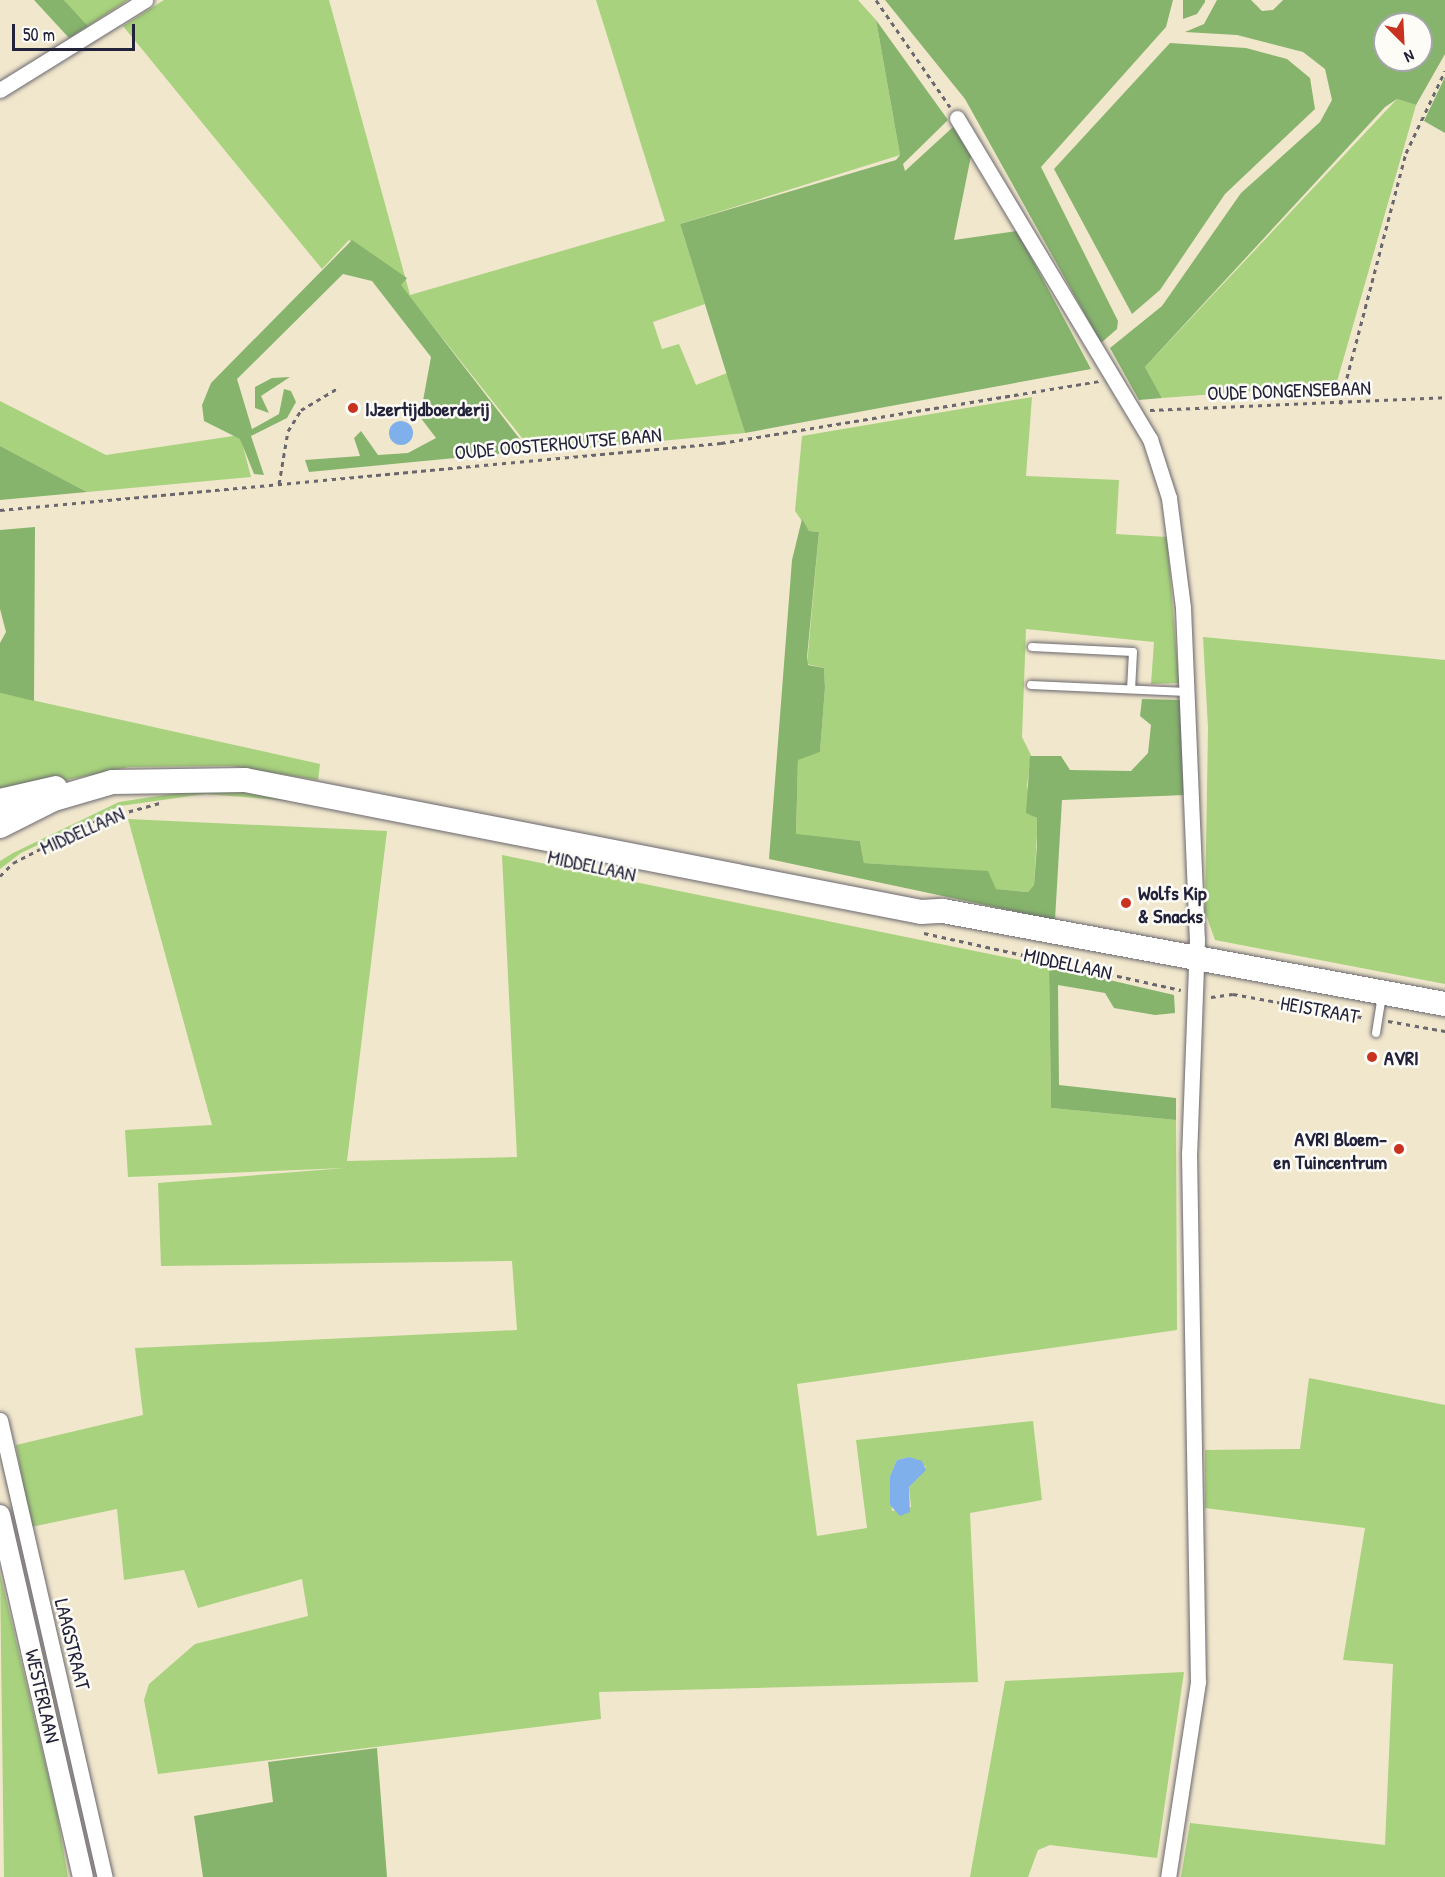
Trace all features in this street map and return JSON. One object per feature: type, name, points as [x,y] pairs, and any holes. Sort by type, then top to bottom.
[{"type":"main road","name":"MIDDELLAAN","points":[[0,843],[81,805],[161,792],[222,778],[295,787],[917,921],[942,923],[1195,976]]},
{"type":"main road","points":[[0,801],[48,788],[84,789]]},
{"type":"main road","name":"MIDDELLAAN","points":[[0,826],[84,789],[161,792]]},
{"type":"main road","name":"HEISTRAAT","points":[[1195,976],[1445,1019]]},
{"type":"main road","name":"HEISTRAAT","points":[[1380,1007],[1445,1004]]},
{"type":"street","points":[[0,90],[145,0]]},
{"type":"street","points":[[957,118],[1134,410],[1169,498],[1189,692],[1195,976],[1189,1153],[1198,1682],[1168,1877]]},
{"type":"street","name":"LAAGSTRAAT","points":[[0,1420],[105,1877]]},
{"type":"street","name":"WESTERLAAN","points":[[0,1515],[83,1877]]},
{"type":"lane","points":[[1032,647],[1133,652],[1131,689]]},
{"type":"lane","points":[[1031,685],[1189,692]]},
{"type":"lane","points":[[1376,1033],[1380,1007]]},
{"type":"path","points":[[876,0],[957,118]]},
{"type":"path","points":[[1340,404],[1406,153],[1445,70]]},
{"type":"path","name":"OUDE OOSTERHOUTSE BAAN","points":[[0,510],[722,443],[1040,388],[1115,382]]},
{"type":"path","points":[[279,484],[288,431],[302,410],[338,388]]},
{"type":"path","name":"OUDE DONGENSEBAAN","points":[[1134,410],[1340,404],[1445,397]]},
{"type":"path","name":"MIDDELLAAN","points":[[0,876],[13,863],[94,821],[161,792]]},
{"type":"path","name":"MIDDELLAAN","points":[[917,921],[1157,981],[1195,976]]},
{"type":"path","name":"HEISTRAAT","points":[[1195,976],[1233,994],[1380,1007],[1445,1031]]},
{"type":"green space","points":[[34,0],[64,0],[88,26],[69,38]]},
{"type":"green space","points":[[64,0],[128,0],[88,26]]},
{"type":"green space","points":[[164,0],[329,0],[410,295],[665,221],[596,0],[858,0],[876,20],[900,155],[680,224],[705,304],[653,322],[662,349],[679,344],[696,385],[727,373],[745,433],[534,453],[385,266],[349,240],[322,269],[123,26]]},
{"type":"green space","points":[[885,0],[1173,0],[1166,27],[1041,167],[1118,321],[1117,329],[1101,343],[965,99]]},
{"type":"green space","points":[[1183,0],[1205,0],[1205,2],[1197,14],[1183,19]]},
{"type":"green space","points":[[1217,0],[1251,0],[1262,11],[1273,10],[1283,0],[1445,0],[1445,54],[1416,105],[1397,99],[1385,107],[1145,367],[1162,398],[1139,400],[1110,348],[1162,306],[1241,193],[1320,122],[1332,100],[1325,69],[1303,52],[1237,35],[1185,32],[1204,24]]},
{"type":"green space","points":[[876,20],[948,120],[903,164],[905,171],[953,127],[971,156],[954,240],[1017,231],[1091,369],[745,433],[680,224],[896,160],[900,155]]},
{"type":"green space","points":[[1170,43],[1246,48],[1287,59],[1310,78],[1315,109],[1225,194],[1160,290],[1132,314],[1054,169]]},
{"type":"green space","points":[[1445,77],[1445,133],[1424,121]]},
{"type":"green space","points":[[1397,99],[1416,105],[1336,385],[1162,398],[1145,367]]},
{"type":"green space","points":[[352,240],[407,278],[401,285],[529,451],[309,472],[305,460],[360,456],[354,438],[361,431],[378,455],[408,453],[436,438],[420,417],[431,357],[372,281],[343,274],[237,379],[252,429],[279,414],[284,389],[291,391],[296,402],[287,418],[251,436],[264,475],[254,474],[240,439],[204,421],[202,405],[211,383]]},
{"type":"green space","points":[[290,377],[261,396],[269,413],[255,408],[255,387],[272,378]]},
{"type":"green space","points":[[1032,397],[1026,476],[1119,480],[1116,534],[1167,537],[1179,683],[1151,684],[1154,642],[1026,629],[1022,737],[1031,755],[1027,786],[1032,815],[1038,819],[1034,885],[1028,892],[996,889],[951,869],[864,863],[860,841],[796,835],[798,759],[820,752],[825,687],[824,668],[807,664],[819,532],[809,531],[795,511],[802,436]]},
{"type":"green space","points":[[0,401],[106,455],[240,435],[251,477],[87,492],[0,446]]},
{"type":"green space","points":[[0,446],[2,447],[87,492],[0,500]]},
{"type":"green space","points":[[802,519],[809,531],[819,532],[807,657],[808,665],[824,668],[825,687],[820,752],[798,760],[796,834],[860,841],[864,863],[988,871],[996,889],[1028,892],[1034,885],[1037,845],[1037,818],[1026,813],[1030,756],[1061,756],[1070,770],[1131,771],[1148,753],[1151,725],[1140,716],[1142,699],[1180,700],[1185,795],[1062,800],[1055,920],[769,859],[792,560]]},
{"type":"green space","points":[[35,527],[34,701],[0,693],[0,643],[6,632],[0,609],[0,530]]},
{"type":"green space","points":[[1203,637],[1445,660],[1445,984],[1215,940],[1205,912],[1208,728]]},
{"type":"green space","points":[[0,693],[320,764],[318,780],[231,766],[129,767],[0,794]]},
{"type":"green space","points":[[191,791],[238,791],[292,801],[205,794],[120,806],[21,853],[0,869],[0,861],[13,853],[119,802]]},
{"type":"green space","points":[[128,819],[387,831],[347,1161],[517,1157],[502,855],[1049,966],[1051,1108],[1176,1120],[1177,1330],[797,1384],[817,1536],[867,1528],[856,1440],[1033,1421],[1042,1500],[970,1513],[978,1682],[599,1692],[601,1719],[158,1774],[144,1700],[149,1684],[195,1644],[308,1616],[302,1579],[198,1608],[184,1570],[124,1580],[117,1509],[31,1527],[16,1445],[143,1415],[135,1348],[517,1330],[512,1261],[161,1266],[158,1183],[345,1168],[128,1177],[125,1130],[212,1125]],"holes":[[[909,1457],[926,1467],[909,1487],[911,1507],[892,1511],[890,1476],[897,1460]]]},
{"type":"green space","points":[[1049,966],[1174,995],[1175,1013],[1155,1015],[1114,1008],[1105,993],[1058,985],[1059,1085],[1176,1098],[1176,1120],[1051,1108]]},
{"type":"green space","points":[[1309,1378],[1445,1405],[1445,1877],[1181,1877],[1190,1823],[1385,1845],[1393,1664],[1343,1660],[1365,1528],[1205,1508],[1205,1450],[1300,1449]]},
{"type":"green space","points":[[0,1573],[57,1813],[68,1877],[4,1877]]},
{"type":"green space","points":[[1184,1672],[1157,1858],[1050,1845],[1038,1850],[1028,1877],[970,1877],[1005,1681]]},
{"type":"green space","points":[[377,1748],[387,1877],[203,1877],[194,1816],[273,1802],[268,1762]]},
{"type":"water","points":[[401,421],[406,422],[412,428],[412,438],[406,444],[401,445],[396,444],[390,438],[389,433],[390,428],[396,422]]},
{"type":"water","points":[[909,1457],[922,1461],[926,1470],[909,1487],[910,1512],[900,1516],[890,1505],[890,1476],[897,1460]]},
{"type":"place","name":"IJzertijdboerderij","points":[[353,408]]},
{"type":"place","name":"Wolfs Kip & Snacks","points":[[1126,903]]},
{"type":"place","name":"AVRI","points":[[1372,1057]]},
{"type":"place","name":"AVRI Bloem- en Tuincentrum","points":[[1399,1149]]}]
